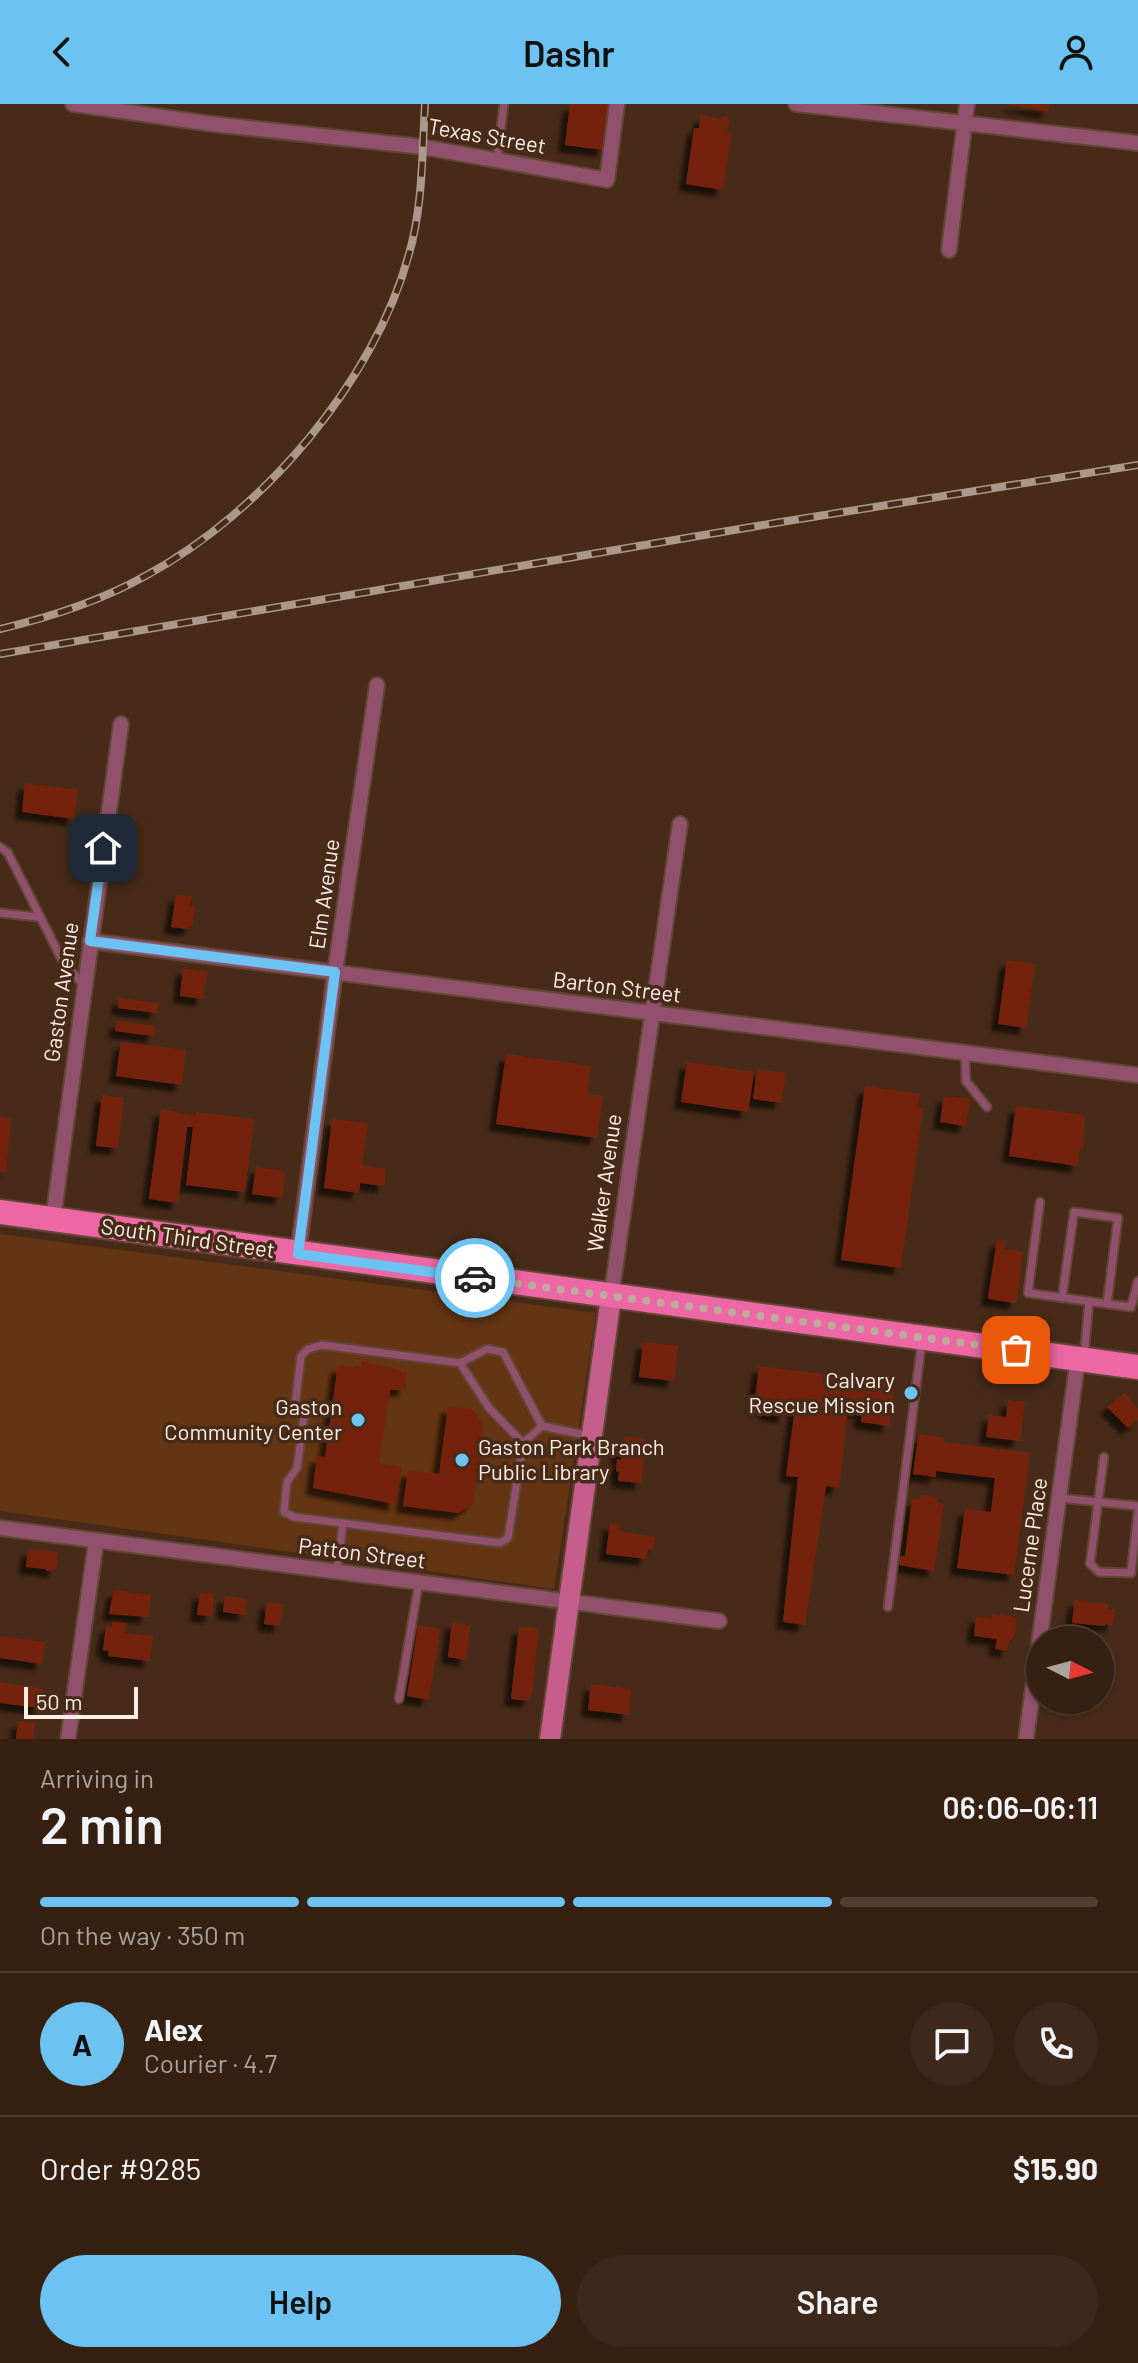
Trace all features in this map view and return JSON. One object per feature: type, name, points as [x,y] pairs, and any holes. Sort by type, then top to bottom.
[{"type":"main road","name":"South Third Street","points":[[0,1212],[1138,1367]]},
{"type":"street","name":"Texas Street","points":[[73,104],[212,124],[423,147],[607,180],[617,104]]},
{"type":"street","points":[[796,104],[1138,143]]},
{"type":"street","points":[[949,250],[967,104]]},
{"type":"street","name":"Elm Avenue","points":[[298,1254],[377,685]]},
{"type":"street","name":"Gaston Avenue","points":[[53,1219],[121,724]]},
{"type":"street","name":"Walker Avenue","points":[[550,1739],[680,824]]},
{"type":"street","name":"Barton Street","points":[[90,941],[1138,1075]]},
{"type":"street","name":"Lucerne Place","points":[[1026,1739],[1081,1358]]},
{"type":"street","name":"Patton Street","points":[[0,1528],[719,1621]]},
{"type":"street","points":[[68,1739],[96,1542]]},
{"type":"lane","points":[[497,160],[504,104]]},
{"type":"lane","points":[[0,847],[8,853],[62,960],[84,986]]},
{"type":"lane","points":[[0,913],[38,917]]},
{"type":"lane","points":[[965,1054],[966,1081],[987,1107]]},
{"type":"lane","points":[[1040,1202],[1028,1293],[1131,1307],[1138,1281]]},
{"type":"lane","points":[[1062,1298],[1074,1212],[1118,1218],[1107,1304]]},
{"type":"lane","points":[[1081,1358],[1089,1302]]},
{"type":"lane","points":[[888,1607],[923,1338]]},
{"type":"lane","points":[[322,1345],[460,1363],[487,1349],[503,1352],[542,1426],[523,1443],[508,1538],[500,1543],[294,1517],[284,1512],[287,1482],[297,1468],[304,1416],[295,1407],[301,1356],[308,1349],[322,1345]]},
{"type":"lane","points":[[460,1363],[489,1408],[523,1443]]},
{"type":"lane","points":[[542,1426],[592,1436]]},
{"type":"lane","points":[[1104,1457],[1090,1564],[1099,1572],[1131,1573],[1138,1512]]},
{"type":"lane","points":[[1059,1498],[1138,1506]]},
{"type":"lane","points":[[337,1572],[343,1523]]},
{"type":"lane","points":[[399,1699],[419,1582]]},
{"type":"shaded area","points":[[0,1234],[596,1313],[554,1589],[0,1511]]},
{"type":"building","points":[[570,104],[610,104],[604,150],[565,145]]},
{"type":"building","points":[[1005,104],[1049,104],[1048,112]]},
{"type":"building","points":[[701,115],[722,119],[727,116],[729,120],[727,133],[731,134],[723,190],[686,184],[694,128],[699,128]]},
{"type":"building","points":[[25,783],[78,790],[74,819],[22,812]]},
{"type":"building","points":[[176,895],[192,896],[190,906],[195,906],[192,927],[188,929],[171,927]]},
{"type":"building","points":[[1007,960],[1035,964],[1026,1028],[998,1024]]},
{"type":"building","points":[[183,968],[207,971],[203,999],[180,996]]},
{"type":"building","points":[[119,998],[158,1003],[157,1013],[118,1008]]},
{"type":"building","points":[[117,1021],[155,1026],[154,1036],[115,1031]]},
{"type":"building","points":[[121,1042],[186,1050],[182,1085],[116,1076]]},
{"type":"building","points":[[506,1054],[591,1066],[587,1094],[603,1096],[597,1138],[496,1124]]},
{"type":"building","points":[[687,1062],[754,1072],[748,1112],[681,1102]]},
{"type":"building","points":[[757,1069],[786,1073],[781,1103],[753,1099]]},
{"type":"building","points":[[865,1086],[920,1094],[918,1107],[923,1108],[901,1268],[841,1260]]},
{"type":"building","points":[[102,1095],[124,1098],[118,1148],[96,1146]]},
{"type":"building","points":[[944,1096],[970,1099],[966,1126],[940,1122]]},
{"type":"building","points":[[1016,1106],[1085,1115],[1083,1149],[1080,1148],[1078,1166],[1009,1156]]},
{"type":"building","points":[[161,1109],[195,1116],[196,1112],[254,1119],[245,1192],[186,1185],[193,1127],[187,1127],[178,1203],[149,1199]]},
{"type":"building","points":[[0,1117],[11,1119],[6,1172],[0,1172]]},
{"type":"building","points":[[332,1119],[368,1123],[362,1165],[386,1169],[384,1186],[360,1183],[359,1193],[324,1188]]},
{"type":"building","points":[[256,1167],[285,1171],[282,1198],[252,1194]]},
{"type":"building","points":[[997,1240],[1006,1241],[1004,1249],[1023,1252],[1017,1301],[1014,1303],[988,1297]]},
{"type":"building","points":[[643,1342],[678,1346],[674,1381],[639,1377]]},
{"type":"building","name":"Gaston Community Center","points":[[361,1361],[406,1372],[406,1389],[390,1390],[379,1463],[402,1467],[395,1504],[313,1488],[317,1456],[325,1457],[338,1365],[361,1369]]},
{"type":"building","points":[[759,1366],[895,1383],[889,1426],[861,1422],[862,1412],[848,1411],[839,1488],[826,1486],[805,1625],[783,1622],[798,1477],[786,1476],[796,1400],[787,1399],[785,1416],[766,1414],[766,1409],[754,1407]]},
{"type":"building","points":[[1125,1393],[1138,1409],[1138,1420],[1128,1428],[1107,1407]]},
{"type":"building","points":[[1008,1400],[1025,1402],[1020,1441],[986,1437],[989,1415],[1006,1417]]},
{"type":"building","name":"Gaston Park Branch Public Library","points":[[448,1406],[472,1409],[483,1423],[480,1448],[485,1449],[481,1482],[476,1481],[473,1503],[459,1513],[403,1506],[408,1470],[439,1474]]},
{"type":"building","points":[[919,1434],[944,1438],[944,1442],[1030,1453],[1014,1575],[957,1568],[965,1509],[991,1512],[995,1478],[936,1471],[936,1477],[913,1474],[917,1445],[921,1446],[917,1444]]},
{"type":"building","points":[[624,1436],[646,1439],[641,1483],[618,1481],[617,1459],[621,1460],[621,1457],[617,1456]]},
{"type":"building","points":[[921,1495],[937,1497],[937,1503],[944,1504],[934,1571],[899,1565],[900,1556],[905,1556],[912,1499],[919,1500]]},
{"type":"building","points":[[610,1523],[620,1525],[619,1531],[655,1537],[653,1550],[648,1549],[646,1559],[606,1554]]},
{"type":"building","points":[[28,1549],[58,1552],[56,1570],[26,1567]]},
{"type":"building","points":[[114,1590],[151,1595],[148,1617],[109,1614]]},
{"type":"building","points":[[200,1592],[214,1594],[212,1616],[197,1615]]},
{"type":"building","points":[[225,1596],[247,1599],[245,1615],[223,1612]]},
{"type":"building","points":[[1075,1600],[1108,1604],[1108,1609],[1115,1609],[1113,1625],[1072,1623]]},
{"type":"building","points":[[267,1602],[283,1604],[280,1626],[264,1624]]},
{"type":"building","points":[[992,1614],[1016,1617],[1015,1637],[1009,1641],[1008,1651],[995,1649],[997,1639],[974,1636],[976,1616],[992,1618]]},
{"type":"building","points":[[112,1622],[127,1623],[125,1633],[153,1636],[150,1661],[108,1656],[109,1651],[103,1650],[106,1626],[112,1627]]},
{"type":"building","points":[[452,1622],[470,1626],[466,1660],[448,1657]]},
{"type":"building","points":[[418,1625],[440,1629],[429,1700],[407,1696]]},
{"type":"building","points":[[519,1627],[539,1630],[534,1686],[529,1701],[511,1699]]},
{"type":"building","points":[[0,1636],[45,1642],[42,1664],[0,1658]]},
{"type":"building","points":[[0,1682],[43,1689],[41,1708],[0,1703]]},
{"type":"building","points":[[591,1684],[631,1689],[629,1715],[588,1710]]},
{"type":"building","points":[[18,1721],[35,1723],[33,1739],[16,1739]]},
{"type":"railway","points":[[0,629],[75,607],[147,575],[232,516],[272,479],[308,439],[370,349],[392,302],[409,254],[421,180],[425,104]]},
{"type":"railway","points":[[0,654],[1138,465]]},
{"type":"way so far","points":[[475,1278],[1016,1350]]},
{"type":"place","name":"Calvary Rescue Mission","points":[[911,1393]]},
{"type":"place","name":"Gaston Community Center","points":[[358,1420]]},
{"type":"place","name":"Gaston Park Branch Public Library","points":[[462,1460]]},
{"type":"route","points":[[103,848],[90,941],[335,972],[298,1254],[475,1278]]}]
